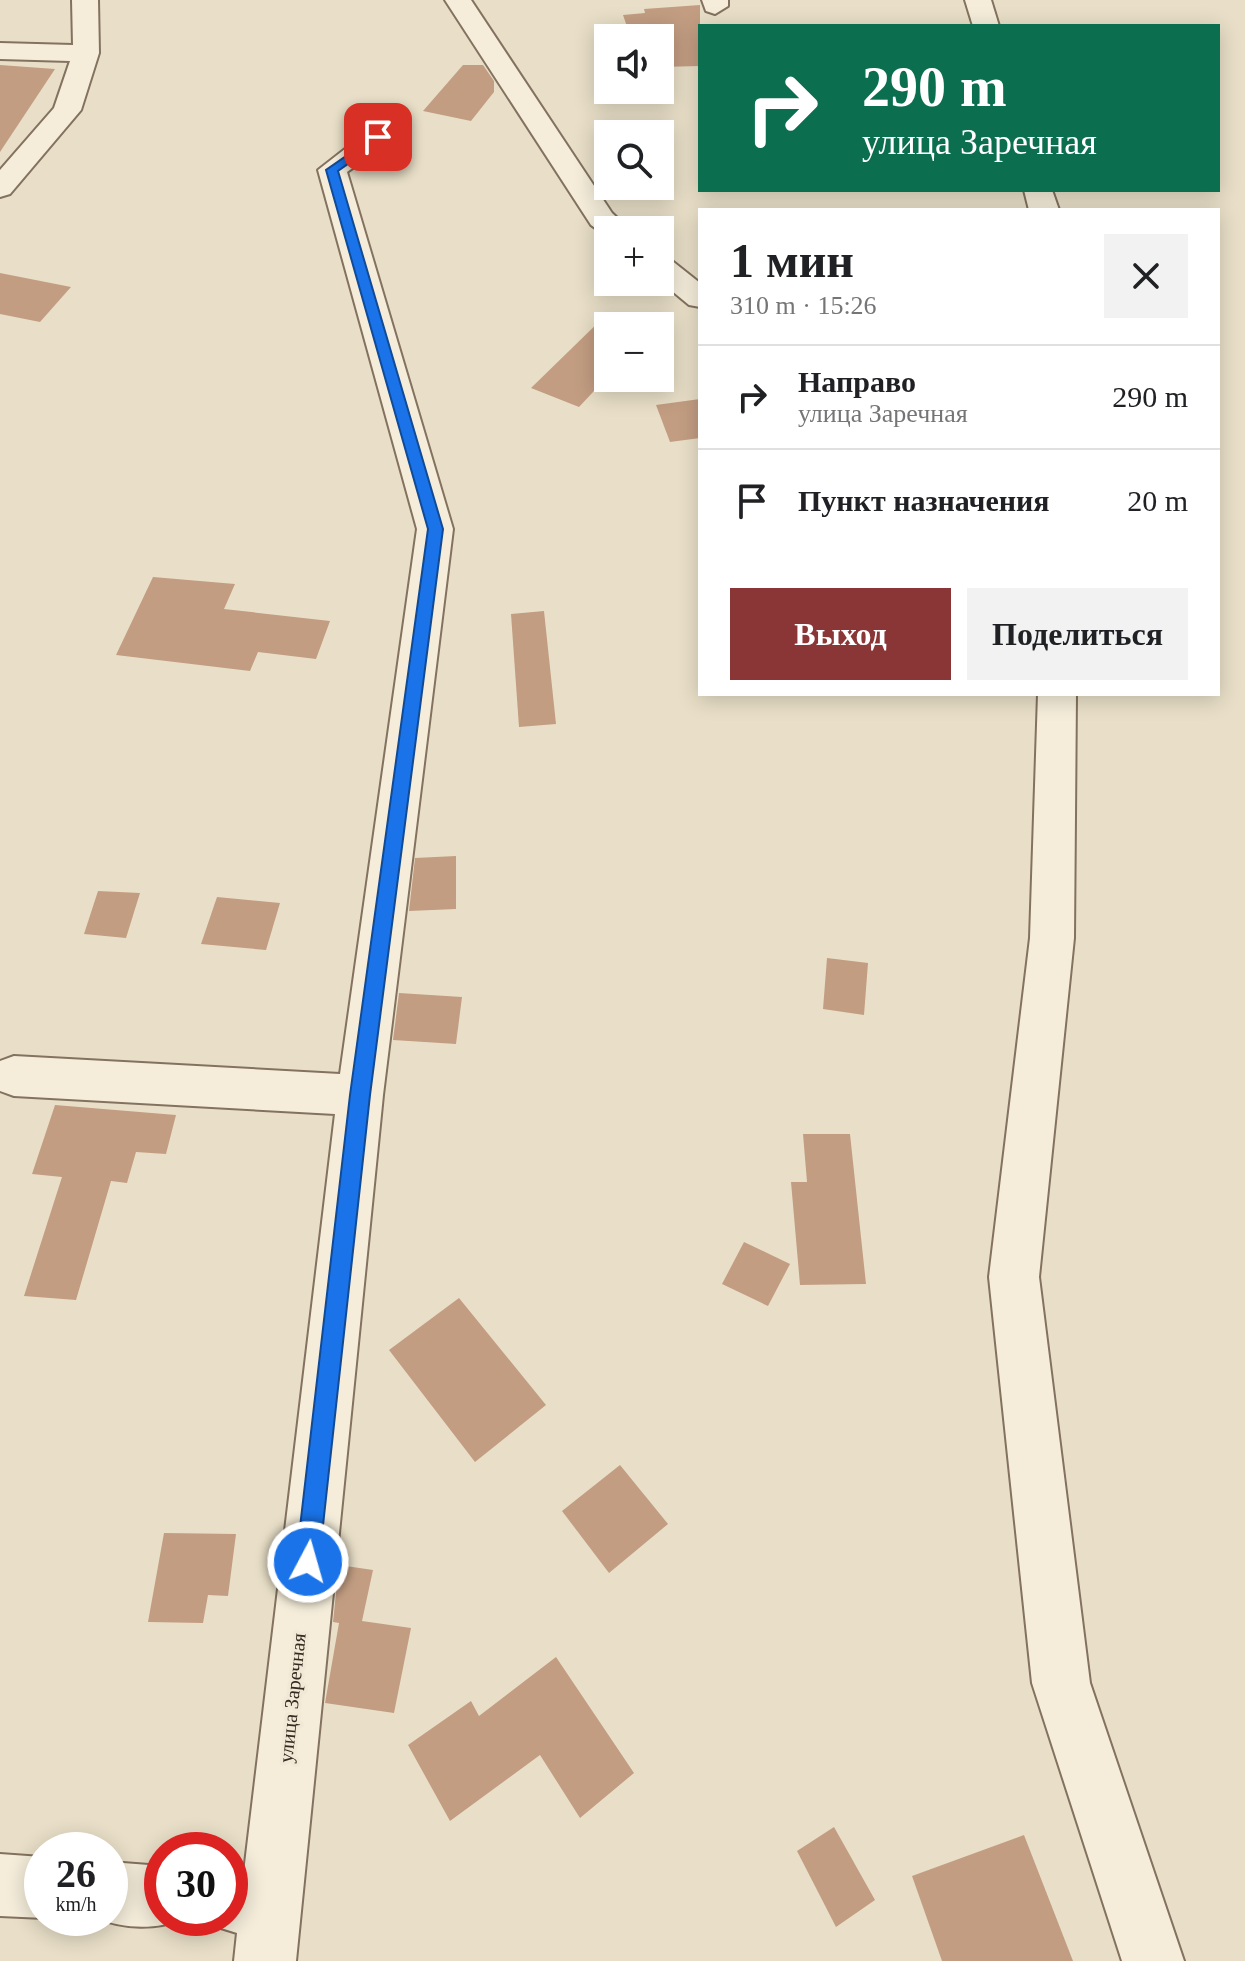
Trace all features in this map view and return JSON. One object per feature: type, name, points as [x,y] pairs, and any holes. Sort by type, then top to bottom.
[{"type":"street","points":[[0,188],[67,110],[86,53],[85,0]]},
{"type":"street","points":[[458,0],[599,216]]},
{"type":"street","points":[[978,0],[985,24]]},
{"type":"street","points":[[0,51],[86,53]]},
{"type":"street","name":"улица Заречная","points":[[255,1923],[435,529],[332,170],[378,137]]},
{"type":"street","points":[[674,277],[698,296]]},
{"type":"street","points":[[1057,696],[1052,938],[1014,1277],[1061,1683],[1153,1961]]},
{"type":"street","points":[[14,1076],[360,1095]]},
{"type":"street","points":[[0,1885],[24,1887]]},
{"type":"building","points":[[700,5],[698,66],[674,67],[674,24],[626,24],[623,15],[645,13],[644,9]]},
{"type":"building","points":[[0,65],[55,69],[0,152]]},
{"type":"building","points":[[463,65],[483,65],[494,81],[494,92],[471,121],[423,111]]},
{"type":"building","points":[[0,273],[71,287],[40,322],[0,314]]},
{"type":"building","points":[[594,327],[594,391],[579,407],[531,388]]},
{"type":"building","points":[[698,399],[698,438],[670,442],[656,405]]},
{"type":"building","points":[[153,577],[235,584],[224,609],[330,621],[316,659],[258,652],[250,671],[116,655]]},
{"type":"building","points":[[544,611],[556,724],[519,727],[511,614]]},
{"type":"building","points":[[456,856],[456,909],[409,911],[415,858]]},
{"type":"building","points":[[98,891],[140,893],[126,938],[84,934]]},
{"type":"building","points":[[217,897],[280,903],[266,950],[201,944]]},
{"type":"building","points":[[827,958],[868,963],[864,1015],[823,1009]]},
{"type":"building","points":[[399,993],[462,997],[456,1044],[393,1040]]},
{"type":"building","points":[[55,1105],[176,1115],[166,1154],[136,1152],[127,1183],[111,1181],[76,1300],[24,1296],[62,1177],[32,1174]]},
{"type":"building","points":[[803,1134],[850,1134],[866,1284],[800,1285],[791,1182],[807,1182]]},
{"type":"building","points":[[744,1242],[790,1264],[768,1306],[722,1284]]},
{"type":"building","points":[[459,1298],[546,1405],[475,1462],[389,1350]]},
{"type":"building","points":[[620,1465],[668,1524],[609,1573],[562,1511]]},
{"type":"building","points":[[164,1533],[236,1534],[228,1596],[208,1595],[203,1623],[148,1622]]},
{"type":"building","points":[[339,1565],[373,1570],[362,1621],[411,1628],[394,1713],[325,1703],[339,1623],[333,1622]]},
{"type":"building","points":[[556,1657],[634,1773],[580,1818],[540,1755],[450,1821],[408,1745],[471,1701],[479,1716]]},
{"type":"building","points":[[834,1827],[875,1900],[836,1927],[797,1851]]},
{"type":"building","points":[[1024,1835],[1073,1961],[942,1961],[912,1876]]},
{"type":"route","points":[[308,1562],[360,1095],[435,529],[332,170],[378,137]]}]
